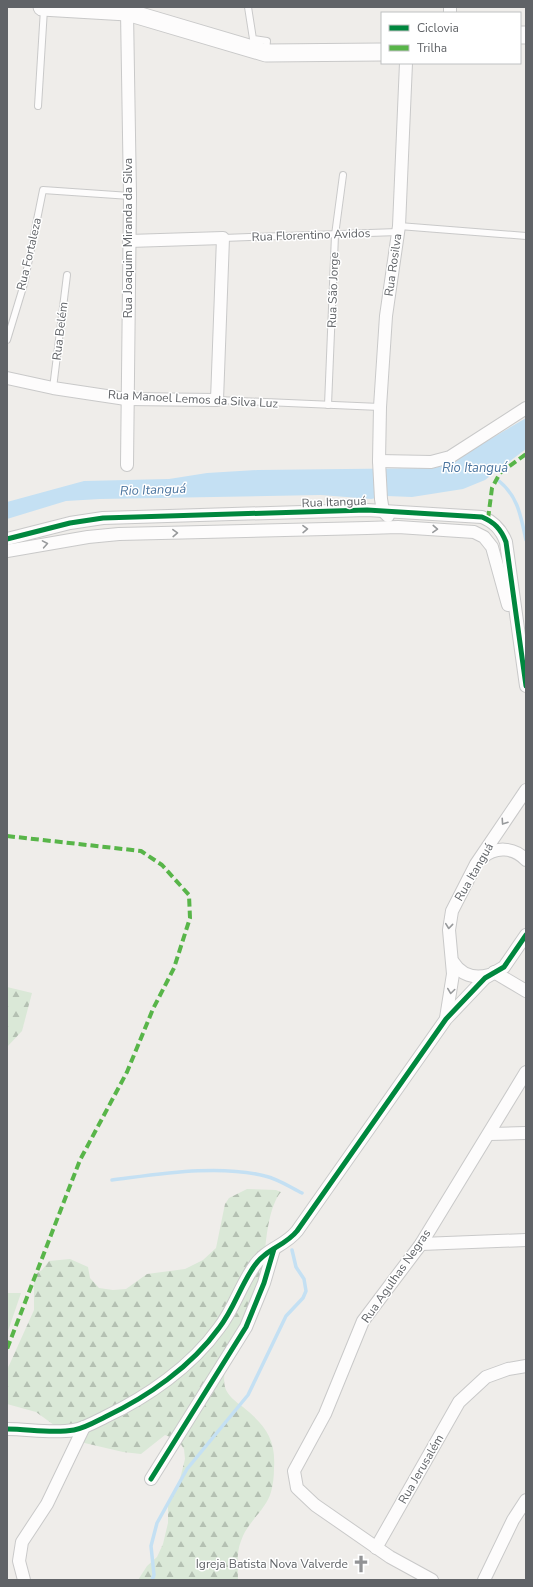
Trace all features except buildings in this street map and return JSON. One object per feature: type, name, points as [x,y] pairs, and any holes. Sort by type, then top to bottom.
[{"type":"street","points":[[43,7],[126,12],[266,53],[381,52]]},
{"type":"street","name":"Rua Joaquim Miranda da Silva","points":[[126,12],[130,196],[126,399],[127,465]]},
{"type":"street","name":"Rua Rosilva","points":[[382,505],[379,464],[380,407],[386,316],[398,229],[406,64]]},
{"type":"street","points":[[129,241],[224,238],[217,400]]},
{"type":"street","name":"Rua Manoel Lemos da Silva Luz","points":[[7,378],[52,388],[126,399],[217,400]]},
{"type":"street","points":[[379,464],[431,462],[450,457],[526,408]]},
{"type":"street","points":[[382,505],[398,528]]},
{"type":"street","name":"Rua Itanguá","points":[[7,539],[70,523],[103,518],[334,511],[382,505],[475,516],[488,519],[499,528],[506,542],[526,686]]},
{"type":"street","name":"Rua Itanguá","points":[[7,551],[106,535],[398,528],[474,532],[484,536],[489,541],[494,553],[521,657]]},
{"type":"street","name":"Rua Itanguá","points":[[446,1019],[452,986],[453,962],[449,938],[449,922],[456,902],[476,864],[526,790]]},
{"type":"street","points":[[476,864],[486,854],[499,850],[514,851],[526,860]]},
{"type":"street","points":[[7,1429],[65,1431],[84,1427],[138,1399],[170,1377],[198,1353],[209,1342],[230,1313],[254,1265],[266,1254],[284,1244],[297,1231],[446,1019],[491,973],[507,963],[526,936]]},
{"type":"street","points":[[453,962],[466,974],[477,977],[491,973],[526,991]]},
{"type":"street","name":"Rua Agulhas Negras","points":[[376,1548],[315,1505],[297,1488],[294,1471],[325,1414],[363,1321],[421,1244],[490,1134],[526,1072]]},
{"type":"street","points":[[490,1134],[526,1133]]},
{"type":"street","points":[[421,1244],[526,1240]]},
{"type":"street","points":[[151,1479],[246,1327],[264,1283],[274,1249]]},
{"type":"street","name":"Rua Jerusalém","points":[[376,1548],[459,1402],[486,1377],[508,1369],[526,1366]]},
{"type":"street","points":[[24,1580],[20,1561],[22,1542],[48,1504],[84,1427]]},
{"type":"street","points":[[484,1580],[509,1526],[526,1500]]},
{"type":"street","points":[[376,1548],[432,1580]]},
{"type":"lane","points":[[38,106],[43,7]]},
{"type":"lane","points":[[248,7],[253,39],[267,41],[266,53]]},
{"type":"lane","name":"Rua São Jorge","points":[[328,405],[335,235],[343,175]]},
{"type":"lane","name":"Rua Fortaleza","points":[[7,340],[24,284],[43,190],[130,196]]},
{"type":"lane","name":"Rua Florentino Avidos","points":[[224,238],[335,235],[398,229],[526,236]]},
{"type":"lane","name":"Rua Belém","points":[[52,388],[67,275]]},
{"type":"lane","name":"Rua Manoel Lemos da Silva Luz","points":[[217,400],[380,407]]},
{"type":"green space","points":[[7,987],[32,993],[22,1031],[7,1047]]},
{"type":"green space","points":[[247,1189],[276,1190],[281,1192],[274,1204],[269,1221],[264,1274],[238,1333],[224,1376],[225,1387],[228,1393],[257,1420],[268,1433],[274,1458],[274,1477],[271,1492],[265,1505],[244,1534],[239,1546],[238,1580],[138,1580],[147,1566],[157,1557],[163,1544],[168,1523],[168,1503],[180,1479],[185,1459],[184,1449],[178,1440],[165,1435],[141,1454],[123,1452],[76,1441],[36,1412],[7,1404],[7,1370],[34,1310],[34,1275],[42,1270],[49,1261],[70,1259],[88,1267],[90,1278],[99,1288],[113,1290],[126,1289],[147,1274],[185,1269],[203,1260],[216,1248],[225,1204],[229,1198]]},
{"type":"green space","points":[[7,1293],[21,1293],[7,1334]]},
{"type":"water","name":"Rio Itanguá","points":[[526,418],[526,449],[485,480],[463,489],[412,497],[387,496],[371,499],[321,495],[66,501],[7,519],[7,502],[84,481],[169,479],[207,473],[258,470],[434,468],[446,465]]},
{"type":"waterway","points":[[499,481],[511,493],[515,500],[526,540]]},
{"type":"waterway","points":[[112,1180],[189,1171],[209,1170],[247,1172],[270,1177],[302,1193]]},
{"type":"waterway","points":[[152,1580],[154,1575],[151,1546],[157,1523],[187,1469],[248,1395],[286,1316],[303,1298],[306,1291],[304,1279],[296,1267],[292,1250]]},
{"type":"marked path","points":[[488,519],[492,488],[500,473],[526,454]]},
{"type":"marked path","points":[[7,836],[141,851],[162,865],[189,895],[190,918],[174,968],[153,1009],[127,1072],[80,1160],[7,1349]]},
{"type":"cycle path","points":[[7,539],[70,523],[103,518],[367,510],[482,517],[497,526],[506,542],[526,686]]},
{"type":"cycle path","points":[[7,1429],[57,1432],[74,1430],[86,1426],[137,1400],[167,1380],[195,1356],[224,1321],[250,1272],[259,1260],[297,1231],[446,1019],[485,978],[504,967],[526,935]]},
{"type":"cycle path","points":[[151,1479],[246,1327],[264,1283],[274,1249]]},
{"type":"place","name":"Igreja Batista Nova Valverde","points":[[361,1564]]}]
